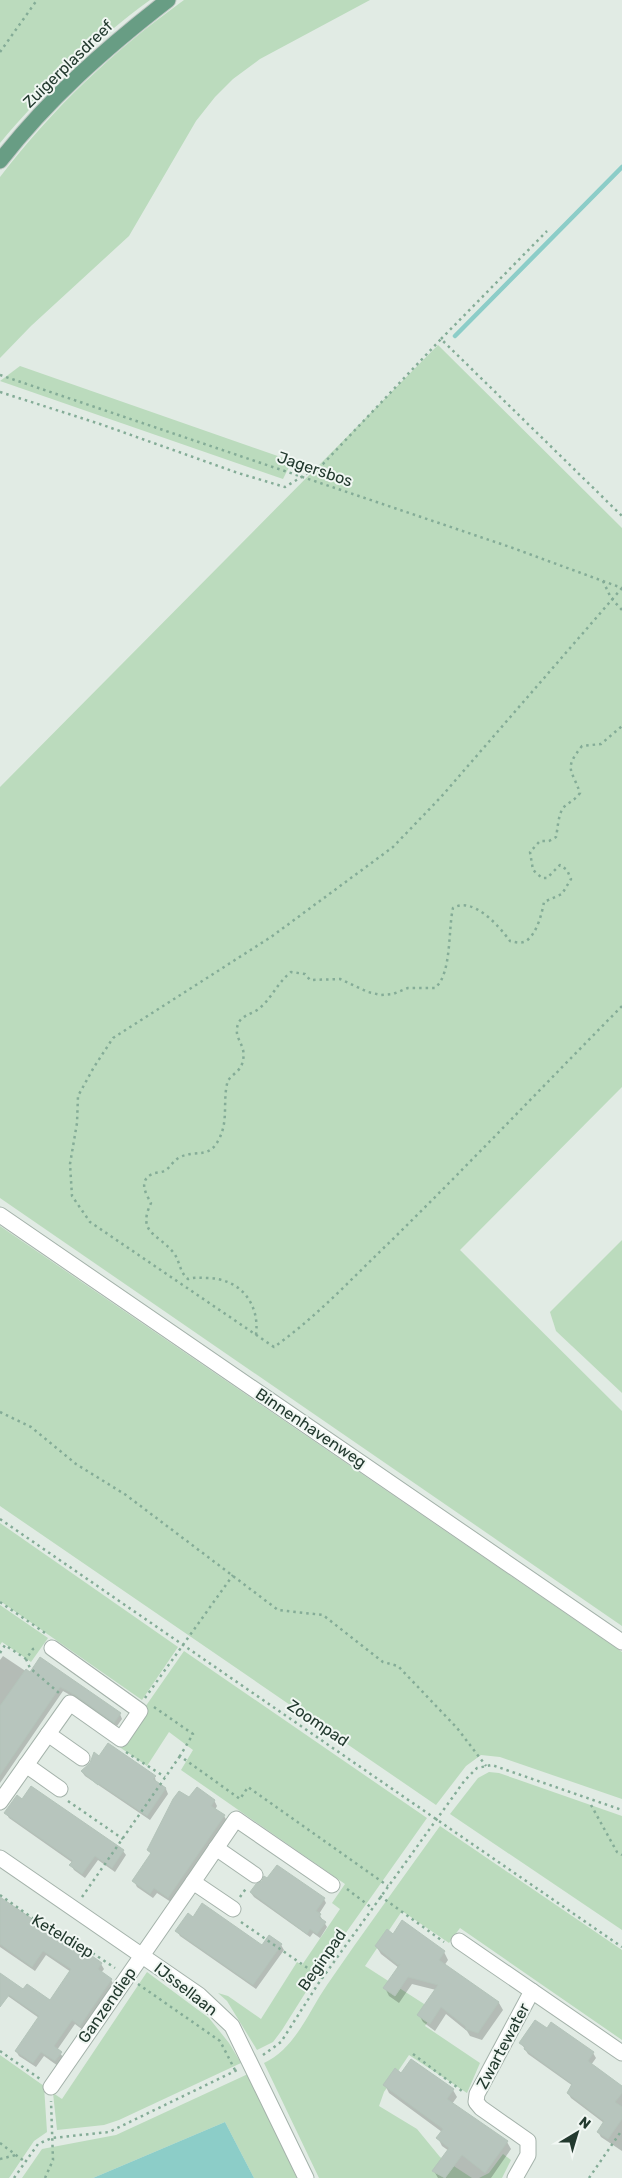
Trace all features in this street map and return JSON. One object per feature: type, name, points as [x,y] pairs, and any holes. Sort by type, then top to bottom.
[{"type":"main road","name":"Zuigerplasdreef","points":[[0,161],[24,132],[81,72],[168,0]]},
{"type":"street","name":"Binnenhavenweg","points":[[0,1215],[622,1642]]},
{"type":"street","points":[[0,1802],[70,1703],[120,1739],[140,1711],[140,1705],[52,1648]]},
{"type":"street","points":[[48,1734],[82,1758]]},
{"type":"street","points":[[26,1765],[60,1789]]},
{"type":"street","name":"Ganzendiep","points":[[51,2087],[236,1819],[332,1885]]},
{"type":"street","points":[[216,1848],[255,1875]]},
{"type":"street","name":"IJssellaan","points":[[0,1858],[199,1995],[232,2026],[306,2178]]},
{"type":"street","points":[[193,1882],[233,1909]]},
{"type":"street","name":"Zwartewater","points":[[459,1941],[622,2053]]},
{"type":"street","name":"Zwartewater","points":[[516,2178],[528,2155],[528,2141],[481,2108],[476,2102],[477,2094],[532,1991]]},
{"type":"path","points":[[0,52],[37,0]]},
{"type":"path","points":[[0,392],[100,424],[238,473],[285,487],[323,464],[441,338],[547,231]]},
{"type":"path","points":[[441,338],[622,516]]},
{"type":"path","name":"Jagersbos","points":[[0,374],[302,476],[622,588]]},
{"type":"path","points":[[603,580],[611,598],[622,610]]},
{"type":"path","points":[[622,588],[611,598],[441,797],[393,847],[271,937],[113,1038],[78,1096],[77,1123],[70,1164],[72,1196],[90,1222],[274,1347],[296,1332],[411,1221],[622,1006]]},
{"type":"path","points":[[256,1335],[257,1325],[252,1308],[246,1295],[236,1285],[227,1280],[216,1278],[188,1279],[181,1272],[173,1252],[151,1234],[146,1224],[147,1212],[151,1204],[143,1187],[144,1180],[152,1174],[166,1170],[177,1159],[185,1155],[204,1154],[214,1148],[225,1122],[224,1105],[227,1081],[242,1066],[245,1050],[237,1035],[237,1025],[246,1013],[262,1007],[291,972],[305,974],[310,980],[340,979],[368,992],[382,995],[394,994],[408,988],[435,988],[442,983],[451,916],[453,908],[458,905],[473,906],[501,929],[510,941],[520,943],[527,940],[536,928],[544,902],[562,894],[571,879],[567,870],[560,865],[547,878],[542,878],[533,870],[530,852],[540,841],[556,837],[561,810],[566,805],[574,802],[580,793],[572,778],[569,767],[574,756],[582,746],[601,744],[622,726]]},
{"type":"path","points":[[0,1412],[31,1427],[76,1464],[126,1495],[278,1610],[323,1614],[382,1662],[398,1666],[457,1728],[486,1766],[492,1765],[622,1810]]},
{"type":"path","name":"Zoompad","points":[[0,1519],[622,1947]]},
{"type":"path","points":[[74,1909],[180,1756],[193,1734],[140,1705],[233,1575]]},
{"type":"path","points":[[0,1602],[57,1641],[52,1648],[33,1649],[26,1659]]},
{"type":"path","points":[[0,1653],[5,1645],[26,1659],[30,1668],[70,1703]]},
{"type":"path","points":[[120,1739],[125,1751],[165,1777]]},
{"type":"path","points":[[180,1756],[240,1799],[248,1787],[388,1886]]},
{"type":"path","name":"Beginpad","points":[[14,2178],[38,2144],[52,2138],[109,2132],[251,2064],[281,2042],[322,1978],[436,1818],[465,1780],[477,1768],[486,1766]]},
{"type":"path","points":[[60,1789],[64,1798],[123,1839]]},
{"type":"path","points":[[590,1805],[617,1852],[622,1855]]},
{"type":"path","points":[[255,1875],[233,1909],[234,1917],[322,1978]]},
{"type":"path","points":[[332,1885],[339,1884],[372,1908]]},
{"type":"path","name":"Keteldiep","points":[[0,1894],[51,1931],[61,1932],[127,1976]]},
{"type":"path","points":[[380,1896],[448,1945],[459,1941]]},
{"type":"path","name":"IJssellaan","points":[[127,1976],[220,2041],[236,2071]]},
{"type":"path","points":[[0,2051],[51,2087],[53,2160],[45,2178]]},
{"type":"path","name":"Zwartewater","points":[[413,2054],[476,2102]]},
{"type":"path","points":[[589,2178],[622,2130]]},
{"type":"path","points":[[0,2143],[24,2162]]},
{"type":"path","points":[[0,2159],[16,2155]]},
{"type":"green space","points":[[0,0],[150,0],[109,32],[70,67],[0,143]]},
{"type":"green space","points":[[184,0],[370,0],[260,59],[233,79],[215,97],[196,121],[129,236],[31,326],[0,358],[0,177],[41,127],[85,82],[133,39]]},
{"type":"green space","points":[[438,345],[622,528],[622,1087],[460,1250],[622,1411],[622,1626],[0,1198],[0,787]]},
{"type":"green space","points":[[20,366],[292,461],[283,479],[0,381]]},
{"type":"green space","points":[[0,1226],[622,1652],[622,1799],[500,1757],[481,1755],[466,1766],[436,1805],[0,1506]]},
{"type":"green space","points":[[622,1240],[622,1393],[556,1331],[550,1312]]},
{"type":"green space","points":[[0,1523],[178,1647],[142,1700],[0,1601]]},
{"type":"green space","points":[[0,1605],[48,1638],[31,1662],[2,1642],[0,1645]]},
{"type":"green space","points":[[184,1651],[427,1818],[321,1968],[282,2030],[273,2042],[257,2050],[227,2001],[218,1993],[228,1996],[261,2019],[297,1962],[302,1965],[340,1909],[332,1903],[345,1884],[181,1770],[193,1750],[169,1732],[147,1766],[118,1746]]},
{"type":"green space","points":[[489,1772],[499,1773],[622,1816],[622,1930],[450,1814],[478,1778]]},
{"type":"green space","points":[[440,1826],[622,1950],[622,2040],[460,1928],[449,1943],[402,1911],[365,1966],[435,2011],[425,2026],[480,2063],[467,2093],[409,2055],[384,2092],[379,2106],[417,2129],[440,2157],[472,2178],[319,2178],[264,2063],[275,2057],[293,2039],[327,1985]]},
{"type":"green space","points":[[147,1972],[209,2018],[229,2043],[241,2063],[119,2120],[104,2125],[57,2130],[53,2093],[62,2099]]},
{"type":"green space","points":[[0,2055],[44,2086],[47,2132],[34,2141],[9,2178],[0,2178]]},
{"type":"green space","points":[[248,2074],[297,2178],[254,2178],[225,2122],[93,2178],[22,2178],[42,2149],[116,2135]]},
{"type":"green space","points":[[503,2154],[511,2160],[502,2178],[479,2178],[489,2173]]},
{"type":"water","points":[[225,2122],[254,2178],[93,2178]]},
{"type":"building","points":[[40,1657],[121,1713],[114,1723],[75,1695],[60,1687],[0,1775],[0,1706],[26,1669],[30,1672]]},
{"type":"building","points":[[108,1743],[156,1776],[153,1779],[166,1788],[147,1816],[98,1785],[81,1771],[90,1763],[94,1752],[99,1756]]},
{"type":"building","points":[[31,1786],[124,1850],[112,1868],[95,1856],[82,1874],[69,1865],[73,1861],[4,1813],[17,1795],[22,1799]]},
{"type":"building","points":[[197,1787],[215,1800],[211,1806],[225,1815],[168,1898],[154,1888],[150,1894],[132,1881],[151,1853],[147,1850],[173,1799],[179,1791],[189,1797]]},
{"type":"building","points":[[277,1865],[325,1898],[316,1911],[321,1914],[319,1917],[326,1922],[317,1934],[310,1929],[307,1934],[250,1892],[256,1884],[262,1881],[264,1876],[267,1878]]},
{"type":"building","points":[[0,1897],[59,1937],[61,1934],[102,1963],[98,1969],[112,1979],[80,2026],[72,2020],[54,2046],[62,2052],[55,2061],[41,2052],[33,2063],[15,2051],[39,2016],[9,1995],[0,2007],[0,1973],[23,1989],[27,1984],[50,2000],[71,1969],[43,1951],[32,1967],[0,1944]]},
{"type":"building","points":[[202,1903],[262,1945],[269,1935],[282,1944],[253,1985],[175,1931],[188,1913],[193,1917]]},
{"type":"building","points":[[402,1920],[445,1951],[439,1960],[499,2002],[478,2033],[465,2029],[466,2027],[441,2007],[430,2024],[417,2015],[438,1985],[408,1977],[395,1996],[383,1988],[400,1964],[398,1965],[375,1946],[387,1929],[393,1934]]},
{"type":"building","points":[[535,2020],[547,2028],[551,2022],[594,2052],[588,2061],[622,2086],[622,2093],[615,2102],[622,2107],[622,2119],[608,2139],[597,2132],[604,2121],[567,2093],[572,2084],[524,2049],[525,2047],[519,2043]]},
{"type":"building","points":[[411,2059],[454,2089],[447,2099],[508,2141],[485,2173],[462,2155],[445,2178],[432,2171],[449,2148],[436,2138],[443,2129],[383,2085],[395,2068],[401,2073]]},
{"type":"waterway","points":[[455,336],[622,167]]}]
